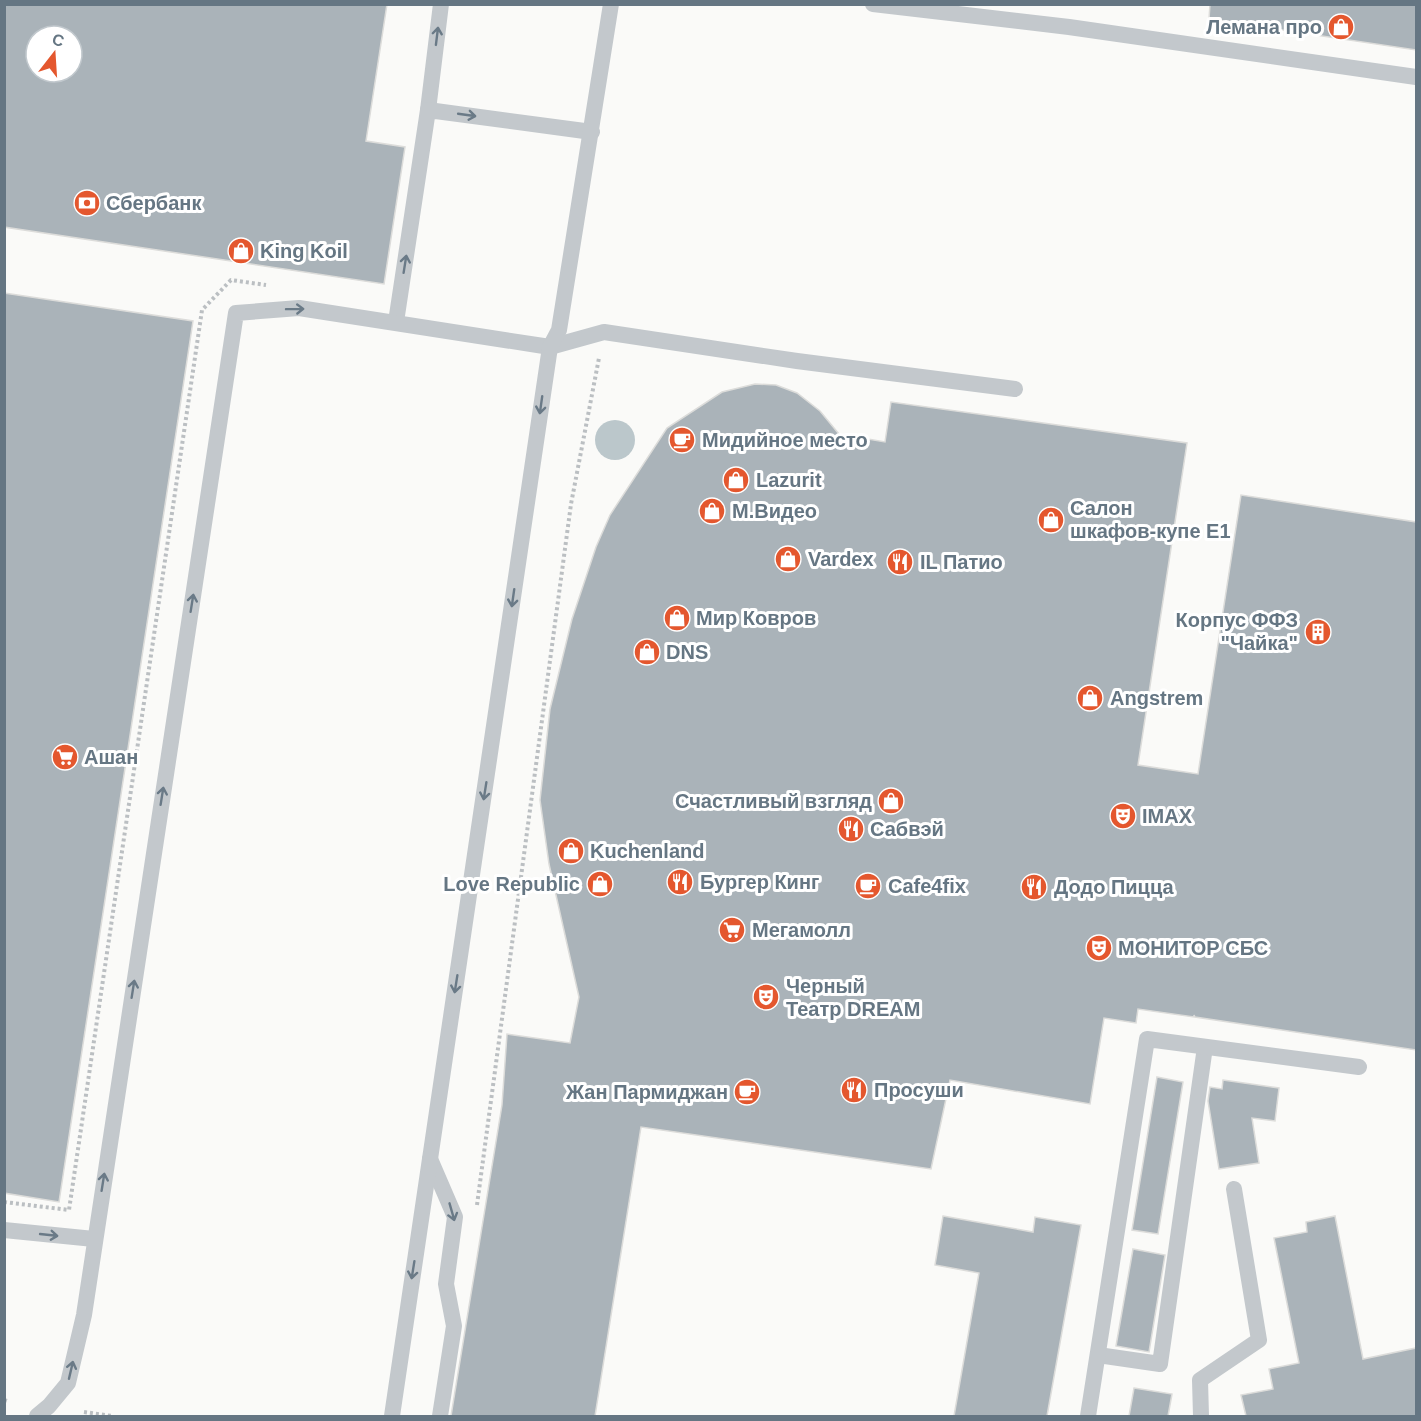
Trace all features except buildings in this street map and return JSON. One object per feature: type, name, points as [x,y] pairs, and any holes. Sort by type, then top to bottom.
[{"type":"lane","points":[[396,322],[428,110],[441,4]]},
{"type":"lane","points":[[392,1416],[550,347],[559,330],[611,4]]},
{"type":"lane","points":[[873,4],[1069,27],[1416,77]]},
{"type":"lane","points":[[428,110],[591,132]]},
{"type":"lane","points":[[37,1416],[49,1406],[68,1383],[84,1315],[236,313],[299,308],[550,347],[604,332],[797,361],[1015,389]]},
{"type":"lane","points":[[1088,1416],[1147,1039],[1359,1067]]},
{"type":"lane","points":[[1098,1355],[1160,1364],[1205,1047]]},
{"type":"lane","points":[[430,1158],[455,1217],[446,1284],[454,1326],[440,1416]]},
{"type":"lane","points":[[1201,1416],[1200,1380],[1258,1340],[1234,1189]]},
{"type":"lane","points":[[4,1230],[94,1239]]},
{"type":"path","points":[[4,1202],[69,1210],[202,310],[231,280],[266,285]]},
{"type":"path","points":[[476,1207],[572,504],[604,332]]},
{"type":"path","points":[[84,1412],[112,1416]]},
{"type":"shaded area","points":[[615,420],[629,426],[635,440],[629,454],[615,460],[601,454],[595,440],[601,426]]},
{"type":"place","name":"Лемана про","points":[[1341,27]]},
{"type":"place","name":"Сбербанк","points":[[87,203]]},
{"type":"place","name":"King Koil","points":[[241,251]]},
{"type":"place","name":"Мидийное место","points":[[682,440]]},
{"type":"place","name":"Lazurit","points":[[736,480]]},
{"type":"place","name":"М.Видео","points":[[712,511]]},
{"type":"place","name":"Салон шкафов-купе Е1","points":[[1051,520]]},
{"type":"place","name":"Vardex","points":[[788,559]]},
{"type":"place","name":"IL Патио","points":[[900,562]]},
{"type":"place","name":"Мир Ковров","points":[[677,618]]},
{"type":"place","name":"Корпус ФФЗ \"Чайка\"","points":[[1318,632]]},
{"type":"place","name":"DNS","points":[[647,652]]},
{"type":"place","name":"Angstrem","points":[[1090,698]]},
{"type":"place","name":"Ашан","points":[[65,757]]},
{"type":"place","name":"Счастливый взгляд","points":[[891,801]]},
{"type":"place","name":"IMAX","points":[[1123,816]]},
{"type":"place","name":"Сабвэй","points":[[851,829]]},
{"type":"place","name":"Kuchenland","points":[[571,851]]},
{"type":"place","name":"Бургер Кинг","points":[[680,882]]},
{"type":"place","name":"Love Republic","points":[[600,884]]},
{"type":"place","name":"Cafe4fix","points":[[868,886]]},
{"type":"place","name":"Додо Пицца","points":[[1034,887]]},
{"type":"place","name":"Мегамолл","points":[[732,930]]},
{"type":"place","name":"МОНИТОР СБС","points":[[1099,948]]},
{"type":"place","name":"Черный Театр DREAM","points":[[766,997]]},
{"type":"place","name":"Просуши","points":[[854,1090]]},
{"type":"place","name":"Жан Пармиджан","points":[[747,1092]]}]
